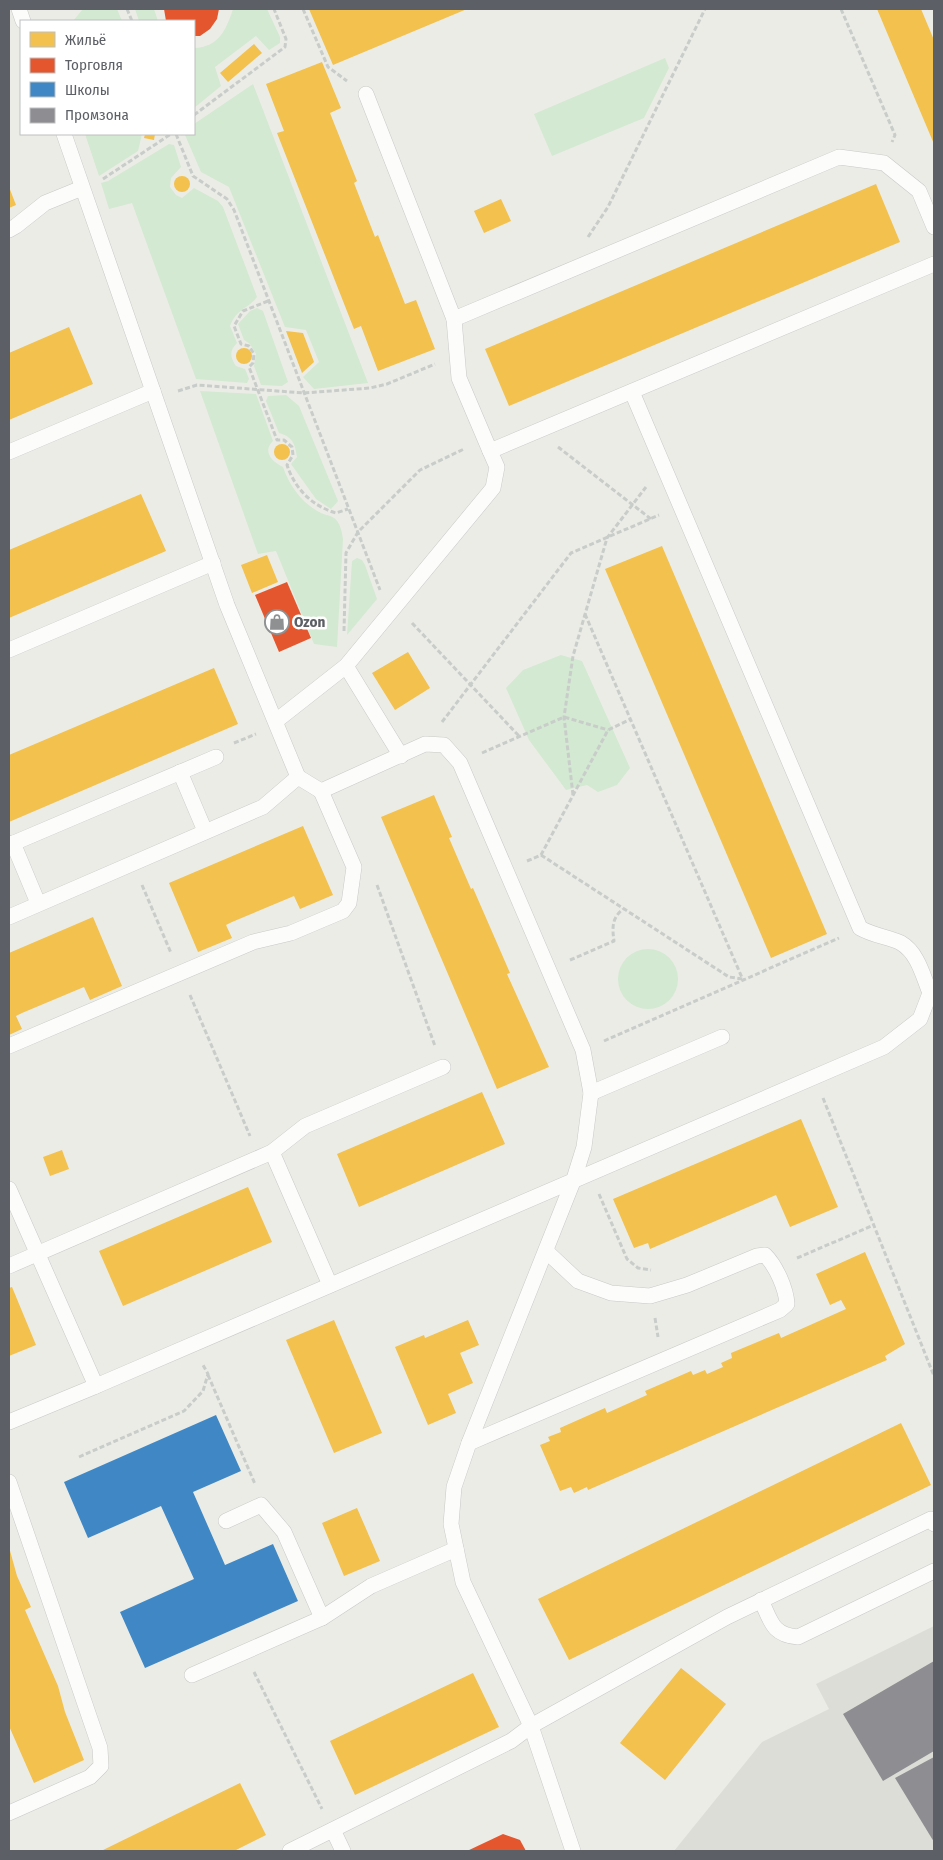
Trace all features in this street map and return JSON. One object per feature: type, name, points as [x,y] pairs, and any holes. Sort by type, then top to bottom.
[{"type":"lane","points":[[9,11],[20,9]]},
{"type":"lane","points":[[276,721],[346,666],[493,488],[497,467],[459,378],[454,319],[366,94]]},
{"type":"lane","points":[[9,1046],[252,942],[291,933],[343,911],[349,903],[354,868],[321,792],[298,778],[228,605],[64,135]]},
{"type":"lane","points":[[454,319],[839,157],[884,163],[919,191],[934,227]]},
{"type":"lane","points":[[9,230],[46,203],[82,188]]},
{"type":"lane","points":[[488,446],[537,432],[934,264]]},
{"type":"lane","points":[[9,1422],[884,1047],[920,1019],[930,993],[912,952],[900,943],[873,936],[860,928],[632,392]]},
{"type":"lane","points":[[9,452],[154,395]]},
{"type":"lane","points":[[9,650],[213,563]]},
{"type":"lane","points":[[346,666],[401,756]]},
{"type":"lane","points":[[321,792],[424,744],[444,746],[460,763],[583,1050],[591,1093],[584,1147],[574,1180],[469,1443],[454,1487],[451,1524],[463,1582],[531,1726],[573,1851]]},
{"type":"lane","points":[[38,903],[11,844],[216,757]]},
{"type":"lane","points":[[180,772],[205,832]]},
{"type":"lane","points":[[9,917],[132,862],[264,807],[298,778]]},
{"type":"lane","points":[[591,1093],[722,1037]]},
{"type":"lane","points":[[9,1266],[266,1155],[305,1126],[443,1068]]},
{"type":"lane","points":[[266,1155],[330,1285]]},
{"type":"lane","points":[[9,1189],[96,1386]]},
{"type":"lane","points":[[469,1443],[780,1310],[787,1304],[786,1295],[766,1255],[757,1256],[687,1285],[656,1294],[611,1293],[578,1281],[546,1250]]},
{"type":"lane","points":[[9,1482],[100,1748],[101,1766],[90,1778],[9,1813]]},
{"type":"lane","points":[[226,1521],[261,1506],[284,1532],[322,1618]]},
{"type":"lane","points":[[290,1851],[511,1741],[531,1726],[727,1617],[931,1518],[934,1524]]},
{"type":"lane","points":[[192,1675],[322,1618],[371,1586],[456,1549]]},
{"type":"lane","points":[[761,1600],[775,1629],[785,1636],[798,1637],[934,1572]]},
{"type":"lane","points":[[333,1830],[344,1851]]},
{"type":"path","points":[[195,114],[285,47],[286,40],[274,9]]},
{"type":"path","points":[[303,9],[328,67],[366,94]]},
{"type":"path","points":[[586,240],[608,207],[705,9]]},
{"type":"path","points":[[841,9],[895,135],[884,163]]},
{"type":"path","points":[[82,188],[104,179],[170,135]]},
{"type":"path","points":[[176,135],[193,176],[227,198],[358,532],[392,610],[471,685],[519,736]]},
{"type":"path","points":[[268,301],[243,311],[234,326],[241,344],[249,346],[254,354],[253,363],[249,366],[277,440],[284,440],[292,447],[293,455],[286,465],[302,492],[312,503],[336,513],[349,509]]},
{"type":"path","points":[[154,395],[198,385],[304,393],[370,388],[388,384],[457,355]]},
{"type":"path","points":[[537,432],[651,518]]},
{"type":"path","points":[[346,666],[344,637],[346,553],[358,532],[420,470],[488,446]]},
{"type":"path","points":[[573,795],[564,717],[573,656],[607,538],[664,465]]},
{"type":"path","points":[[424,744],[572,553],[681,506]]},
{"type":"path","points":[[585,614],[743,980]]},
{"type":"path","points":[[460,763],[564,717],[608,730]]},
{"type":"path","points":[[631,719],[608,730],[541,855],[729,977],[743,980]]},
{"type":"path","points":[[216,757],[225,746],[258,733],[276,721]]},
{"type":"path","points":[[132,862],[180,973],[266,1155]]},
{"type":"path","points":[[374,877],[443,1068]]},
{"type":"path","points":[[549,969],[614,941],[612,926],[617,914],[623,909]]},
{"type":"path","points":[[583,1050],[860,928]]},
{"type":"path","points":[[815,1077],[934,1376]]},
{"type":"path","points":[[590,1173],[627,1259],[638,1268],[651,1270],[656,1294],[663,1360]]},
{"type":"path","points":[[774,1268],[874,1225]]},
{"type":"path","points":[[194,1344],[253,1477],[261,1506]]},
{"type":"path","points":[[79,1458],[184,1411],[203,1391],[208,1374]]},
{"type":"path","points":[[244,1652],[333,1830]]},
{"type":"shaded area","points":[[934,1626],[934,1851],[674,1851],[762,1742],[829,1709],[816,1684]]},
{"type":"green space","points":[[83,9],[117,9],[122,20],[74,20]]},
{"type":"green space","points":[[135,9],[154,9],[158,20],[139,20]]},
{"type":"green space","points":[[233,9],[267,9],[280,37],[280,43],[269,50],[256,36],[215,67],[221,86],[195,107],[195,48],[203,47],[215,41],[227,24]]},
{"type":"green space","points":[[665,58],[669,68],[644,118],[552,156],[534,114]]},
{"type":"green space","points":[[253,84],[368,383],[314,389],[303,377],[319,362],[306,330],[285,327],[229,187],[201,172],[185,135],[195,135],[195,123]]},
{"type":"green space","points":[[85,135],[142,135],[138,151],[99,176]]},
{"type":"green space","points":[[169,144],[174,145],[181,167],[171,178],[170,187],[176,195],[182,198],[194,188],[218,201],[223,207],[257,297],[239,312],[230,326],[237,343],[232,351],[232,360],[236,366],[245,369],[249,379],[247,383],[196,379],[132,203],[109,209],[101,183],[108,181]]},
{"type":"green space","points":[[257,308],[263,311],[288,382],[282,386],[261,385],[254,366],[256,354],[250,344],[244,340],[238,324],[250,311]]},
{"type":"green space","points":[[200,391],[256,394],[273,441],[268,449],[270,456],[283,467],[293,487],[307,504],[319,512],[331,516],[339,525],[343,539],[337,647],[314,644],[276,551],[258,554]]},
{"type":"green space","points":[[286,395],[299,406],[338,501],[331,509],[316,499],[291,464],[297,457],[294,445],[290,439],[279,433],[266,401],[268,396]]},
{"type":"green space","points":[[357,558],[362,560],[365,565],[377,599],[347,635],[352,561]]},
{"type":"green space","points":[[561,655],[582,661],[630,768],[617,785],[598,792],[587,785],[566,790],[529,740],[506,688],[523,670]]},
{"type":"green space","points":[[642,949],[654,949],[665,954],[673,962],[678,973],[676,991],[665,1004],[654,1009],[642,1009],[631,1004],[623,996],[618,985],[618,973],[623,962],[631,954]]},
{"type":"building: Жильё","points":[[309,9],[467,9],[333,65]]},
{"type":"building: Жильё","points":[[877,9],[921,9],[934,40],[934,144]]},
{"type":"building: Жильё","points":[[254,44],[262,53],[228,82],[220,73]]},
{"type":"building: Жильё","points":[[322,62],[341,108],[330,113],[357,181],[354,183],[375,237],[378,235],[405,304],[416,300],[435,349],[378,371],[361,326],[354,329],[277,133],[284,131],[266,84]]},
{"type":"building: Жильё","points":[[145,135],[155,135],[154,140],[144,138]]},
{"type":"building: Жильё","points":[[182,176],[188,178],[190,184],[188,190],[182,192],[176,190],[174,184],[176,178]]},
{"type":"building: Жильё","points":[[876,184],[900,242],[509,406],[485,349]]},
{"type":"building: Жильё","points":[[9,187],[16,205],[9,208]]},
{"type":"building: Жильё","points":[[501,199],[511,221],[484,233],[474,211]]},
{"type":"building: Жильё","points":[[69,327],[93,384],[9,420],[9,353]]},
{"type":"building: Жильё","points":[[286,331],[303,333],[314,362],[302,373]]},
{"type":"building: Жильё","points":[[244,348],[250,350],[252,356],[250,362],[244,364],[238,362],[236,356],[238,350]]},
{"type":"building: Жильё","points":[[282,444],[288,446],[290,452],[288,458],[282,460],[276,458],[274,452],[276,446]]},
{"type":"building: Жильё","points":[[141,494],[166,551],[9,618],[9,550]]},
{"type":"building: Жильё","points":[[662,546],[827,934],[771,958],[605,569]]},
{"type":"building: Жильё","points":[[267,555],[278,582],[252,593],[241,565]]},
{"type":"building: Жильё","points":[[408,652],[430,688],[395,710],[372,673]]},
{"type":"building: Жильё","points":[[214,668],[238,724],[9,822],[9,755]]},
{"type":"building: Жильё","points":[[434,795],[452,837],[449,838],[471,889],[473,888],[510,973],[507,974],[549,1067],[497,1089],[381,817]]},
{"type":"building: Жильё","points":[[303,826],[333,895],[300,909],[294,896],[232,922],[226,925],[232,938],[198,952],[169,883]]},
{"type":"building: Жильё","points":[[93,917],[122,986],[90,1000],[84,987],[22,1013],[16,1016],[22,1029],[9,1035],[9,953]]},
{"type":"building: Жильё","points":[[482,1092],[505,1144],[359,1207],[337,1154]]},
{"type":"building: Жильё","points":[[801,1119],[838,1207],[790,1227],[776,1195],[650,1249],[648,1243],[634,1248],[613,1199]]},
{"type":"building: Жильё","points":[[62,1150],[69,1169],[50,1176],[43,1157]]},
{"type":"building: Жильё","points":[[248,1187],[272,1242],[123,1306],[99,1251]]},
{"type":"building: Жильё","points":[[865,1252],[905,1344],[885,1356],[887,1360],[588,1490],[587,1487],[574,1493],[571,1487],[560,1491],[540,1445],[550,1441],[548,1437],[561,1432],[560,1428],[605,1408],[607,1413],[647,1395],[645,1391],[691,1371],[693,1375],[705,1370],[707,1374],[723,1367],[721,1363],[732,1358],[731,1353],[779,1333],[781,1338],[846,1309],[841,1300],[830,1305],[816,1274]]},
{"type":"building: Жильё","points":[[12,1287],[36,1345],[9,1356],[9,1288]]},
{"type":"building: Жильё","points":[[334,1320],[382,1433],[334,1453],[286,1340]]},
{"type":"building: Жильё","points":[[468,1320],[479,1345],[460,1353],[473,1383],[448,1394],[456,1413],[428,1425],[395,1347],[424,1335],[425,1338]]},
{"type":"building: Жильё","points":[[901,1423],[931,1485],[569,1660],[538,1599]]},
{"type":"building: Жильё","points":[[357,1508],[380,1561],[344,1576],[322,1523]]},
{"type":"building: Жильё","points":[[9,1547],[17,1576],[31,1607],[25,1610],[58,1686],[65,1712],[84,1760],[34,1783],[9,1726]]},
{"type":"building: Жильё","points":[[681,1668],[726,1704],[665,1780],[620,1743]]},
{"type":"building: Жильё","points":[[473,1673],[499,1727],[355,1795],[330,1741]]},
{"type":"building: Жильё","points":[[240,1783],[266,1835],[236,1850],[101,1851]]},
{"type":"building: Торговля","points":[[164,9],[219,9],[217,19],[210,29],[200,36],[195,36],[195,20],[166,20]]},
{"type":"building: Торговля","points":[[287,582],[311,638],[279,652],[255,595]]},
{"type":"building: Торговля","points":[[503,1834],[520,1840],[526,1851],[467,1851]]},
{"type":"building: Школы","points":[[216,1415],[241,1471],[193,1492],[225,1565],[273,1544],[298,1601],[145,1668],[120,1612],[194,1579],[161,1506],[88,1538],[64,1482]]},
{"type":"building: Промзона","points":[[934,1661],[934,1751],[883,1781],[843,1714]]},
{"type":"building: Промзона","points":[[934,1757],[934,1842],[895,1778]]},
{"type":"place","name":"Ozon","points":[[277,622]]}]
